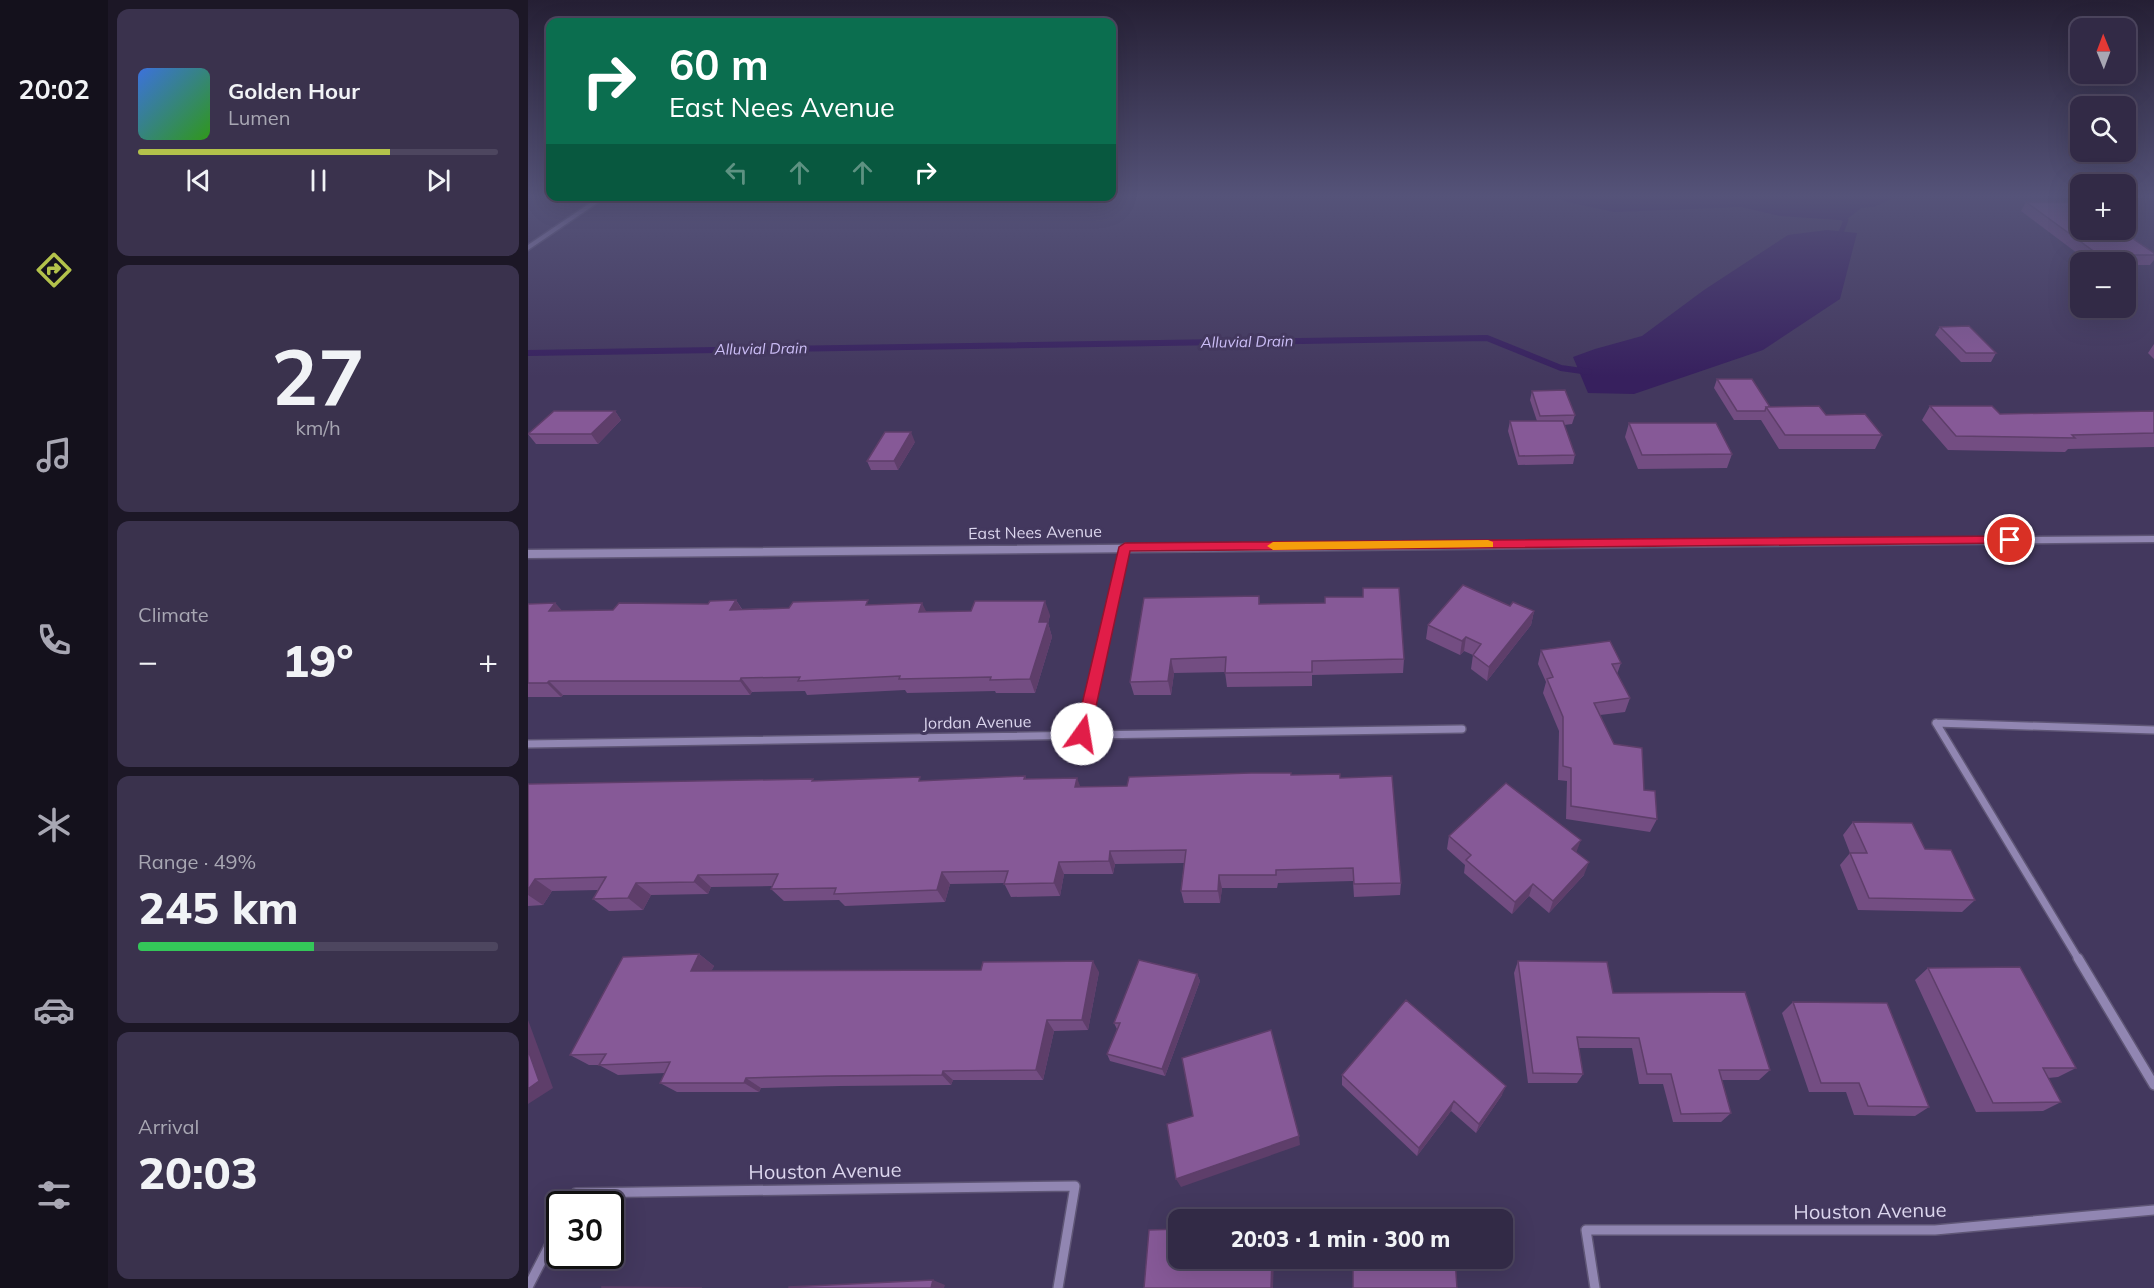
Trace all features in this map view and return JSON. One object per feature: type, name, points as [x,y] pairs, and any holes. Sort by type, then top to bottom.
[{"type":"main road","name":"East Nees Avenue","points":[[528,554],[2154,539]]},
{"type":"street","points":[[1082,734],[1125,547]]},
{"type":"street","points":[[2154,730],[1936,723],[2154,1085]]},
{"type":"street","name":"Jordan Avenue","points":[[528,744],[1462,729]]},
{"type":"street","name":"Houston Avenue","points":[[624,1192],[1076,1186],[1058,1288]]},
{"type":"street","name":"Houston Avenue","points":[[1595,1288],[1586,1230],[1935,1230],[2154,1210]]},
{"type":"street","points":[[528,1287],[546,1252]]},
{"type":"shaded area","points":[[1754,257],[1851,257],[1840,299],[1763,350],[1634,394],[1588,393],[1573,357],[1642,336],[1704,290]]},
{"type":"building","points":[[1969,326],[1996,353],[1966,353],[1940,327]]},
{"type":"building","points":[[1717,379],[1752,379],[1770,407],[1766,407],[1765,411],[1737,411]]},
{"type":"building","points":[[1565,390],[1575,415],[1540,416],[1532,391]]},
{"type":"building","points":[[1819,406],[1826,415],[1865,414],[1882,435],[1785,435],[1766,407]]},
{"type":"building","points":[[1930,406],[1992,406],[2000,414],[2154,411],[2154,433],[2072,435],[2075,438],[1956,436]]},
{"type":"building","points":[[554,411],[615,411],[591,434],[528,434]]},
{"type":"building","points":[[1510,421],[1563,421],[1575,455],[1519,456]]},
{"type":"building","points":[[1629,423],[1716,423],[1732,454],[1642,455]]},
{"type":"building","points":[[885,432],[911,432],[894,461],[867,461]]},
{"type":"building","points":[[1463,585],[1510,606],[1513,602],[1534,611],[1489,667],[1473,655],[1481,644],[1466,637],[1462,641],[1428,625]]},
{"type":"building","points":[[1363,588],[1399,588],[1404,659],[1312,661],[1312,672],[1225,673],[1226,657],[1171,659],[1168,681],[1130,682],[1144,598],[1259,596],[1259,604],[1325,603],[1325,597],[1363,597]]},
{"type":"building","points":[[736,600],[730,610],[789,608],[793,602],[868,600],[866,605],[922,603],[919,612],[971,611],[975,601],[1045,601],[1039,622],[1048,622],[1030,679],[990,680],[991,677],[899,679],[900,676],[798,681],[800,677],[741,678],[740,681],[549,681],[547,683],[528,683],[528,604],[555,603],[549,611],[613,610],[619,603],[708,604],[710,601]]},
{"type":"building","points":[[1610,641],[1621,663],[1612,664],[1630,698],[1594,703],[1614,744],[1642,748],[1644,790],[1655,791],[1657,819],[1571,806],[1571,768],[1563,766],[1563,717],[1547,679],[1553,677],[1541,650]]},
{"type":"building","points":[[1251,773],[1340,774],[1340,778],[1392,776],[1401,883],[1354,884],[1353,868],[1276,870],[1276,875],[1219,875],[1218,891],[1181,891],[1186,850],[1110,851],[1109,861],[1059,862],[1054,883],[1004,884],[1008,871],[942,872],[937,890],[834,894],[836,888],[771,889],[778,874],[698,875],[694,882],[636,883],[628,898],[593,899],[606,877],[535,879],[528,890],[528,784],[813,779],[812,781],[920,777],[919,781],[1025,776],[1024,779],[1077,778],[1075,787],[1127,786],[1129,777]]},
{"type":"building","points":[[1506,783],[1581,840],[1572,849],[1589,862],[1553,901],[1533,884],[1515,902],[1466,860],[1471,855],[1449,836]]},
{"type":"building","points":[[1853,822],[1912,823],[1925,849],[1951,850],[1975,900],[1869,898],[1850,853],[1867,853]]},
{"type":"building","points":[[699,954],[691,971],[981,970],[983,962],[1093,961],[1082,1020],[1047,1020],[1036,1070],[943,1071],[942,1075],[746,1078],[744,1083],[660,1083],[670,1062],[599,1065],[606,1054],[570,1055],[623,957]]},
{"type":"building","points":[[1139,960],[1197,974],[1162,1069],[1107,1054],[1120,1023],[1114,1023]]},
{"type":"building","points":[[1518,961],[1607,962],[1613,993],[1745,992],[1770,1070],[1719,1070],[1731,1113],[1681,1114],[1671,1074],[1647,1074],[1639,1038],[1577,1037],[1583,1074],[1533,1073]]},
{"type":"building","points":[[2020,967],[2076,1068],[2043,1068],[2061,1102],[1993,1103],[1928,968]]},
{"type":"building","points":[[1406,1000],[1506,1086],[1479,1124],[1454,1101],[1419,1148],[1342,1075]]},
{"type":"building","points":[[1793,1002],[1887,1003],[1929,1107],[1868,1106],[1859,1083],[1821,1083]]},
{"type":"building","points":[[1271,1030],[1299,1136],[1176,1179],[1167,1124],[1193,1116],[1182,1058]]},
{"type":"building","points":[[528,1050],[539,1081],[528,1089]]},
{"type":"building","points":[[1168,1229],[1168,1269],[1272,1269],[1271,1288],[1144,1288],[1149,1230]]},
{"type":"building","points":[[1353,1269],[1456,1269],[1457,1288],[1353,1288]]},
{"type":"building","points":[[933,1280],[931,1288],[789,1288],[789,1287]]},
{"type":"building","points":[[602,1287],[702,1288],[602,1288]]},
{"type":"waterway","name":"Alluvial Drain","points":[[528,353],[1487,338],[1561,368],[1589,372]]},
{"type":"slow traffic","points":[[1273,546],[1488,544]]},
{"type":"route","points":[[1082,734],[1125,547],[2010,540]]}]
